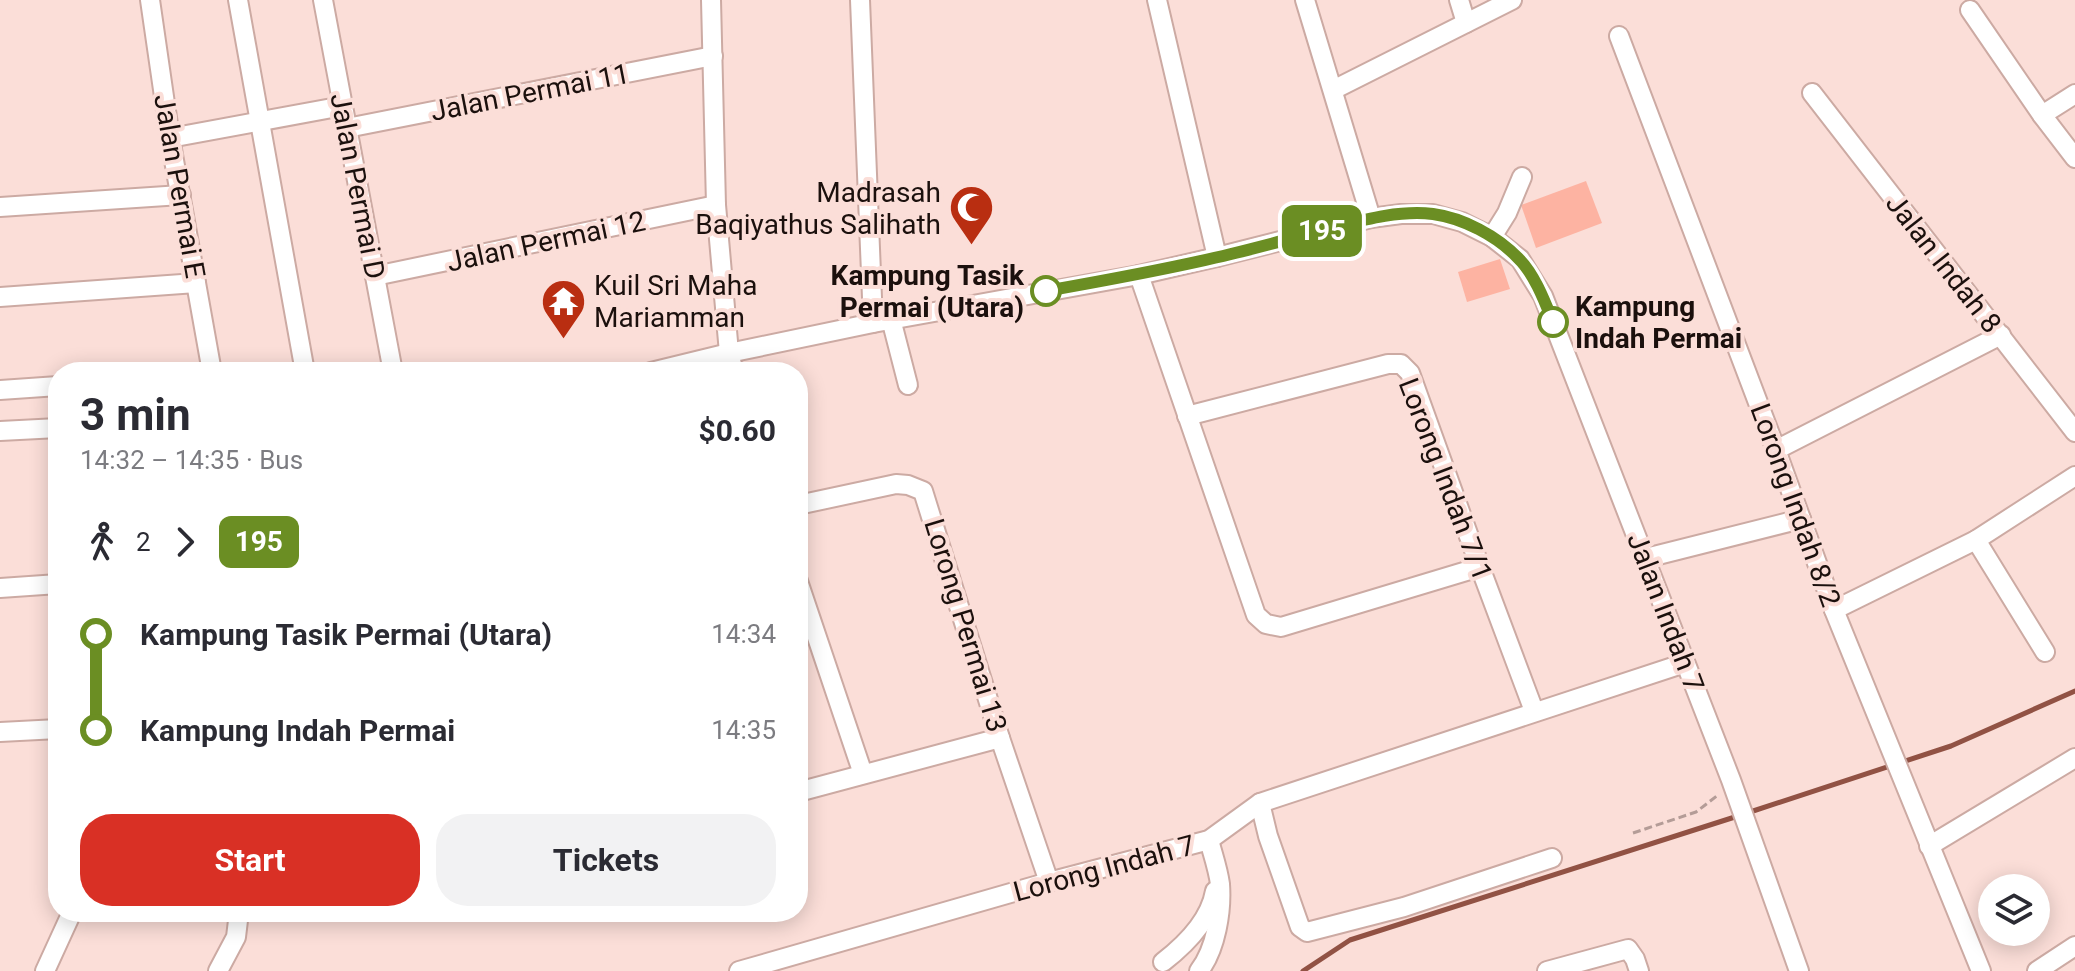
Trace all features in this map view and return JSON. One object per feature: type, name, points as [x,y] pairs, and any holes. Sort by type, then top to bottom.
[{"type":"street","name":"Jalan Permai E","points":[[150,0],[170,138],[210,362]]},
{"type":"street","points":[[238,0],[303,362]]},
{"type":"street","name":"Jalan Permai D","points":[[323,0],[391,362]]},
{"type":"street","points":[[711,0],[716,205],[731,362]]},
{"type":"street","points":[[860,0],[882,321],[908,385]]},
{"type":"street","points":[[1157,0],[1217,257]]},
{"type":"street","points":[[1305,0],[1371,218]]},
{"type":"street","points":[[1459,0],[1466,23]]},
{"type":"street","points":[[1333,90],[1512,0]]},
{"type":"street","points":[[1970,10],[2075,158]]},
{"type":"street","name":"Lorong Indah 8/2","points":[[1619,36],[1834,610],[1981,971]]},
{"type":"street","name":"Jalan Permai 11","points":[[347,128],[713,56]]},
{"type":"street","name":"Jalan Indah 8","points":[[1812,93],[2075,432]]},
{"type":"street","points":[[2042,115],[2075,94]]},
{"type":"street","points":[[170,138],[343,106]]},
{"type":"street","points":[[1492,237],[1507,213],[1522,177]]},
{"type":"street","points":[[0,207],[181,195]]},
{"type":"street","name":"Jalan Permai 12","points":[[375,276],[716,205]]},
{"type":"street","name":"Jalan Indah 7","points":[[692,362],[882,321],[1139,275],[1371,218],[1433,214],[1462,222],[1492,237],[1520,259],[1543,296],[1731,780],[1799,971]]},
{"type":"street","points":[[1139,275],[1256,615],[1266,624],[1281,627],[1480,567]]},
{"type":"street","points":[[0,297],[196,283]]},
{"type":"street","points":[[1776,450],[2001,335]]},
{"type":"street","name":"Lorong Indah 7/1","points":[[1187,416],[1388,364],[1401,364],[1410,373],[1534,711]]},
{"type":"street","points":[[0,390],[48,387]]},
{"type":"street","points":[[0,431],[48,429]]},
{"type":"street","points":[[1834,610],[1976,540],[2075,476]]},
{"type":"street","name":"Lorong Permai 13","points":[[808,503],[896,484],[923,491],[1000,738],[1049,882]]},
{"type":"street","points":[[1646,558],[1801,519]]},
{"type":"street","points":[[1976,540],[2045,652]]},
{"type":"street","points":[[0,588],[48,585]]},
{"type":"street","points":[[808,611],[863,774]]},
{"type":"street","name":"Lorong Indah 7","points":[[739,971],[1049,882],[1209,840],[1260,803],[1685,663]]},
{"type":"street","points":[[0,732],[48,730]]},
{"type":"street","points":[[808,789],[1000,738]]},
{"type":"street","points":[[1929,846],[2075,758]]},
{"type":"street","points":[[1260,803],[1268,836],[1300,927],[1307,932],[1404,907],[1552,858]]},
{"type":"street","points":[[1199,971],[1211,948],[1220,899],[1218,873],[1209,840]]},
{"type":"street","points":[[1163,962],[1182,947],[1199,925],[1213,899],[1218,873]]},
{"type":"street","points":[[45,971],[67,922]]},
{"type":"street","points":[[218,971],[236,937],[238,922]]},
{"type":"street","points":[[2037,971],[2075,946]]},
{"type":"street","points":[[1547,971],[1628,949],[1639,971]]},
{"type":"path","points":[[1633,833],[1696,812],[1714,799],[1731,780]]},
{"type":"shaded area","points":[[1586,181],[1602,223],[1536,248],[1521,205]]},
{"type":"shaded area","points":[[1500,259],[1510,289],[1467,302],[1458,272]]},
{"type":"waterway","points":[[1747,813],[1951,746],[2075,691]]},
{"type":"waterway","points":[[1303,971],[1350,940],[1738,816]]},
{"type":"bus line","name":"195","points":[[1046,291],[1139,275],[1371,218],[1433,214],[1462,222],[1492,237],[1520,259],[1543,296],[1553,322]]},
{"type":"place","name":"Madrasah Baqiyathus Salihath","points":[[972,247]]},
{"type":"place","name":"Kampung Tasik Permai (Utara)","points":[[1046,291]]},
{"type":"place","name":"Kampung Indah Permai","points":[[1553,322]]},
{"type":"place","name":"Kuil Sri Maha Mariamman","points":[[563,340]]}]
